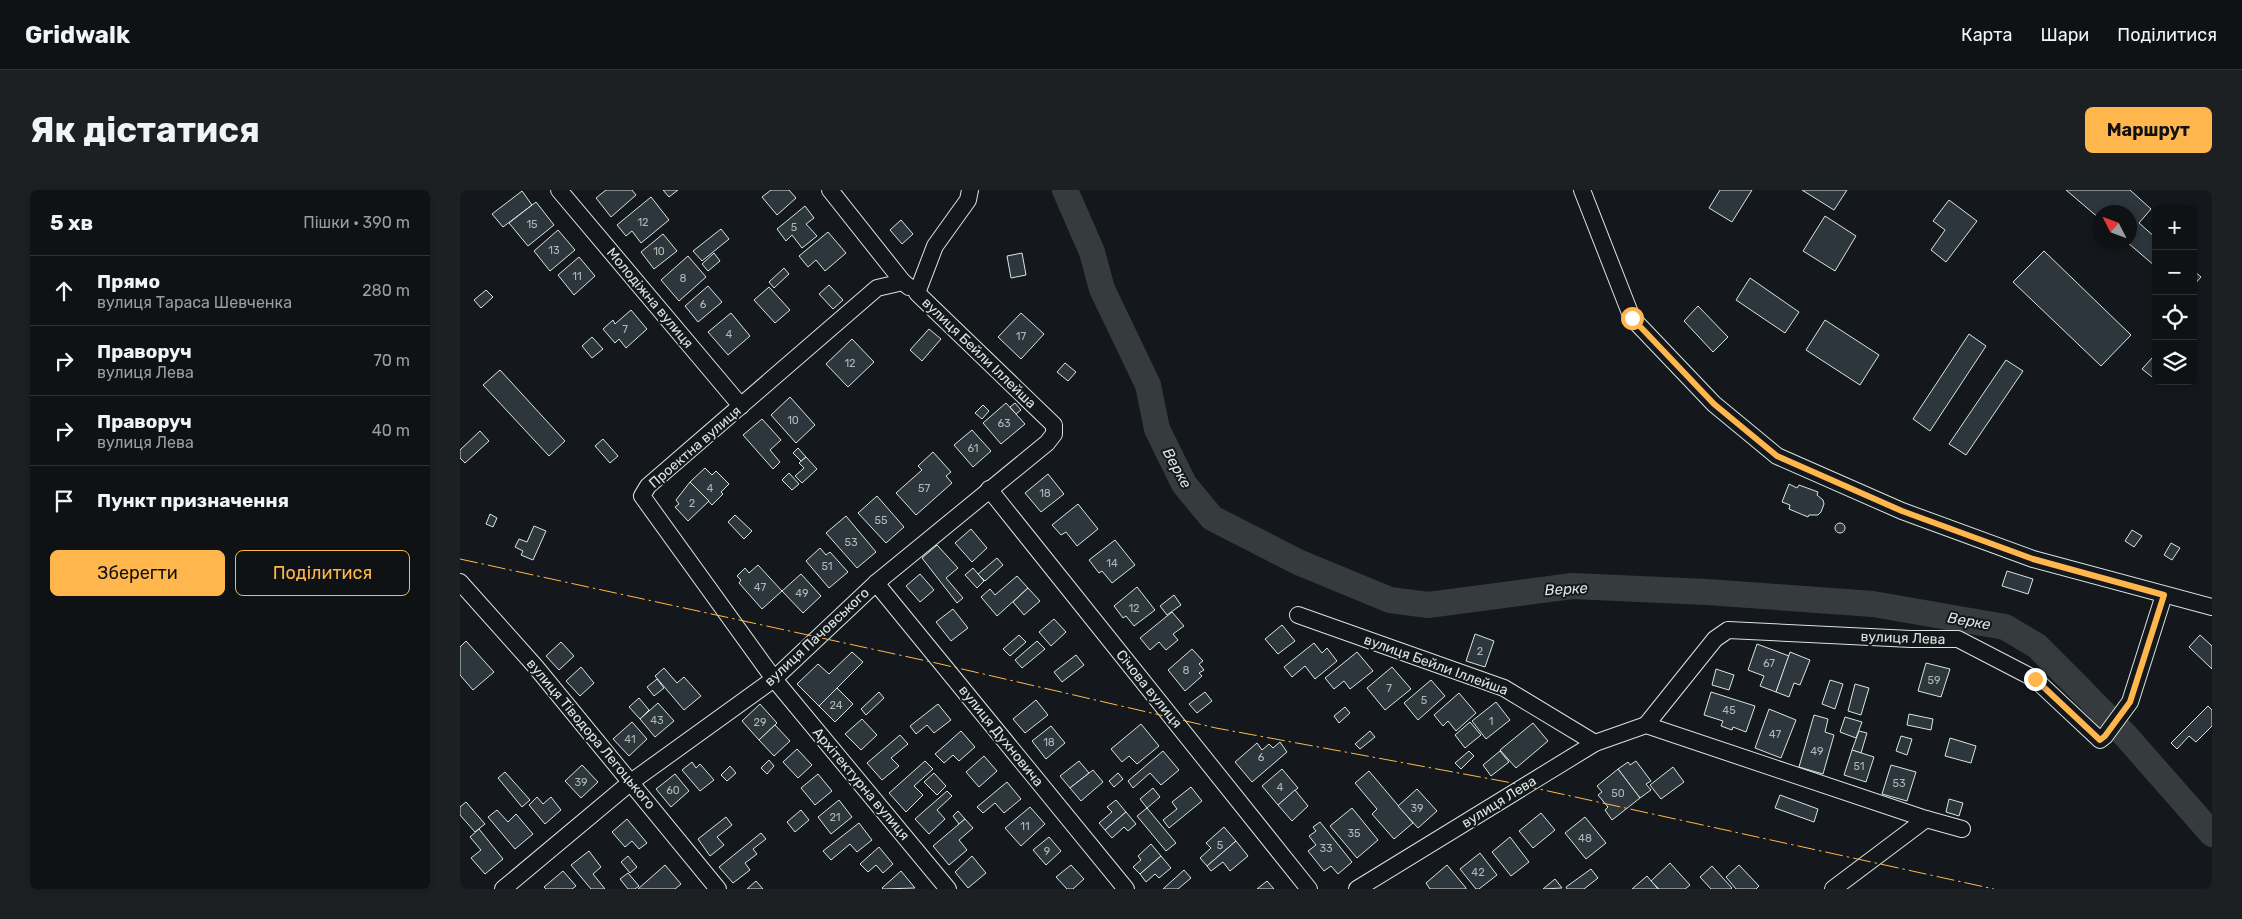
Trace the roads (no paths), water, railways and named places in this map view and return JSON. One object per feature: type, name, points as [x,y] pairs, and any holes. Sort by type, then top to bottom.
[{"type":"street","name":"Молодіжна вулиця","points":[[560,190],[741,406]]},
{"type":"street","points":[[830,190],[903,282],[917,293]]},
{"type":"street","name":"вулиця Бейли Іллейша","points":[[970,190],[968,200],[935,246],[917,293],[1054,425],[1054,434]]},
{"type":"street","points":[[1582,190],[1632,318],[1714,404],[1777,456],[1902,511],[2033,559],[2212,607]]},
{"type":"street","name":"Проектна вулиця","points":[[774,679],[642,496],[648,486],[877,288],[903,282]]},
{"type":"street","name":"вулиця Пачовського","points":[[503,889],[631,782],[774,679],[876,583],[1047,443],[1054,434]]},
{"type":"street","name":"Січова вулиця","points":[[989,489],[1309,889]]},
{"type":"street","name":"вулиця Тіводора Легоцького","points":[[460,582],[535,666],[718,889]]},
{"type":"street","name":"вулиця Духновича","points":[[876,583],[1126,889]]},
{"type":"street","name":"вулиця Лева","points":[[1357,889],[1595,743],[1646,725],[1715,639],[1728,630],[1911,639],[1958,639],[2035,679],[2100,740],[2130,702],[2164,595]]},
{"type":"street","name":"вулиця Бейли Іллейша","points":[[1298,614],[1504,688],[1595,743]]},
{"type":"street","name":"Архітектурна вулиця","points":[[774,679],[948,889]]},
{"type":"street","points":[[1646,725],[1926,819],[1962,828]]},
{"type":"street","points":[[1833,889],[1926,819]]},
{"type":"waterway","name":"Верке","points":[[1065,190],[1092,252],[1102,289],[1148,385],[1157,429],[1184,484],[1212,518],[1298,562],[1390,600],[1428,605],[1572,586],[1707,592],[1873,604],[2005,627],[2037,646],[2126,736],[2212,834]]}]
